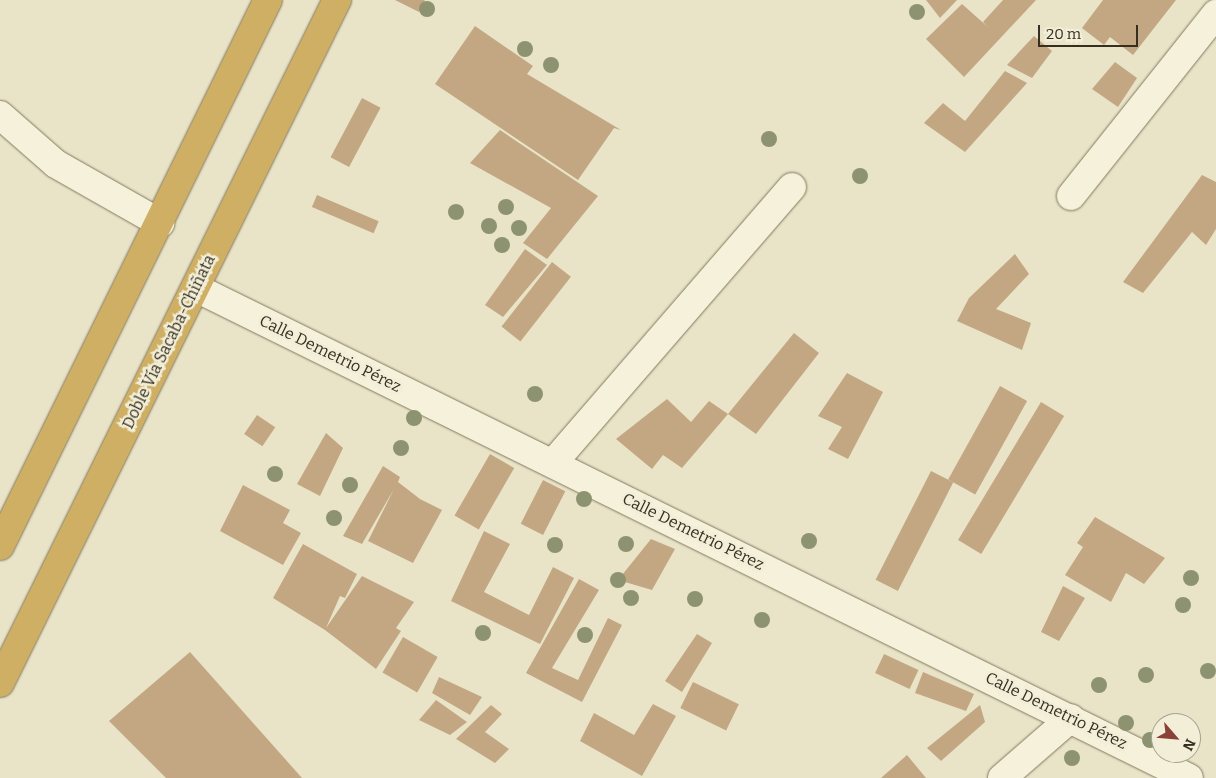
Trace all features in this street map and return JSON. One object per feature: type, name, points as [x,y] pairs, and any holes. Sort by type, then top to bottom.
[{"type":"highway","points":[[0,546],[268,0]]},
{"type":"highway","name":"Doble Vía Sacaba-Chiñata","points":[[0,683],[196,288],[336,0]]},
{"type":"street","points":[[1071,196],[1216,14]]},
{"type":"street","points":[[0,114],[56,164],[160,223]]},
{"type":"street","points":[[553,463],[792,187]]},
{"type":"street","name":"Calle Demetrio Pérez","points":[[196,288],[1071,718],[1189,778]]},
{"type":"street","points":[[1002,778],[1071,718]]},
{"type":"building","points":[[395,0],[424,0],[425,1],[419,12]]},
{"type":"building","points":[[926,0],[957,0],[940,18]]},
{"type":"building","points":[[1003,0],[1036,0],[964,77],[926,39],[962,4],[989,28],[983,22]]},
{"type":"building","points":[[1103,0],[1176,0],[1133,55],[1110,37],[1104,45],[1082,28]]},
{"type":"building","points":[[475,26],[533,66],[527,74],[621,130],[614,128],[578,180],[435,84]]},
{"type":"building","points":[[1034,36],[1052,51],[1032,78],[1007,65]]},
{"type":"building","points":[[1115,62],[1137,78],[1118,107],[1092,89]]},
{"type":"building","points":[[1005,71],[1027,83],[965,152],[924,123],[943,103],[965,121]]},
{"type":"building","points":[[362,98],[381,108],[349,167],[331,157]]},
{"type":"building","points":[[500,130],[598,196],[547,259],[523,243],[551,208],[470,163]]},
{"type":"building","points":[[1202,175],[1216,182],[1216,229],[1206,245],[1192,232],[1143,293],[1123,282]]},
{"type":"building","points":[[317,195],[379,221],[374,233],[312,207]]},
{"type":"building","points":[[525,249],[547,265],[503,317],[485,305]]},
{"type":"building","points":[[1015,254],[1029,274],[996,309],[1031,323],[1022,350],[957,321],[969,298]]},
{"type":"building","points":[[552,262],[571,277],[520,341],[502,327]]},
{"type":"building","points":[[794,333],[819,353],[756,434],[728,414]]},
{"type":"building","points":[[847,373],[883,392],[848,459],[828,449],[842,427],[818,416]]},
{"type":"building","points":[[1000,386],[1027,401],[975,495],[948,480]]},
{"type":"building","points":[[667,399],[691,422],[709,401],[728,414],[682,468],[663,455],[652,469],[616,439]]},
{"type":"building","points":[[1041,402],[1064,416],[981,554],[958,540]]},
{"type":"building","points":[[257,415],[275,427],[262,446],[244,434]]},
{"type":"building","points":[[326,433],[343,448],[320,496],[297,484]]},
{"type":"building","points":[[490,454],[514,468],[479,529],[455,515]]},
{"type":"building","points":[[383,466],[400,477],[398,482],[420,499],[442,510],[413,563],[368,541],[394,489],[362,544],[343,536]]},
{"type":"building","points":[[931,471],[953,482],[898,591],[876,580]]},
{"type":"building","points":[[543,480],[565,491],[543,535],[521,524]]},
{"type":"building","points":[[243,485],[290,510],[283,523],[301,533],[283,565],[220,531]]},
{"type":"building","points":[[1095,517],[1165,558],[1144,584],[1126,573],[1111,602],[1065,575],[1083,547],[1077,543]]},
{"type":"building","points":[[484,531],[510,544],[484,592],[529,615],[553,567],[574,578],[540,644],[451,601]]},
{"type":"building","points":[[651,539],[675,549],[652,590],[618,580]]},
{"type":"building","points":[[303,544],[357,574],[345,598],[340,596],[326,628],[362,576],[414,602],[396,628],[401,631],[376,669],[325,630],[273,598]]},
{"type":"building","points":[[579,579],[599,590],[552,668],[578,680],[608,618],[622,625],[582,702],[526,673]]},
{"type":"building","points":[[1063,586],[1085,598],[1059,641],[1041,632]]},
{"type":"building","points":[[697,634],[712,643],[682,692],[665,681]]},
{"type":"building","points":[[403,637],[438,657],[417,693],[382,673]]},
{"type":"building","points":[[190,652],[302,778],[166,778],[109,721]]},
{"type":"building","points":[[884,654],[918,670],[910,689],[875,673]]},
{"type":"building","points":[[923,672],[974,694],[966,711],[915,693]]},
{"type":"building","points":[[439,677],[482,697],[470,715],[432,693]]},
{"type":"building","points":[[693,682],[739,704],[726,730],[680,708]]},
{"type":"building","points":[[436,700],[467,722],[450,735],[419,720]]},
{"type":"building","points":[[653,704],[676,716],[642,776],[580,741],[594,713],[634,735]]},
{"type":"building","points":[[491,705],[502,714],[485,732],[509,749],[495,763],[456,739]]},
{"type":"building","points":[[980,705],[985,722],[941,761],[927,748]]},
{"type":"building","points":[[907,755],[926,778],[881,778]]}]
